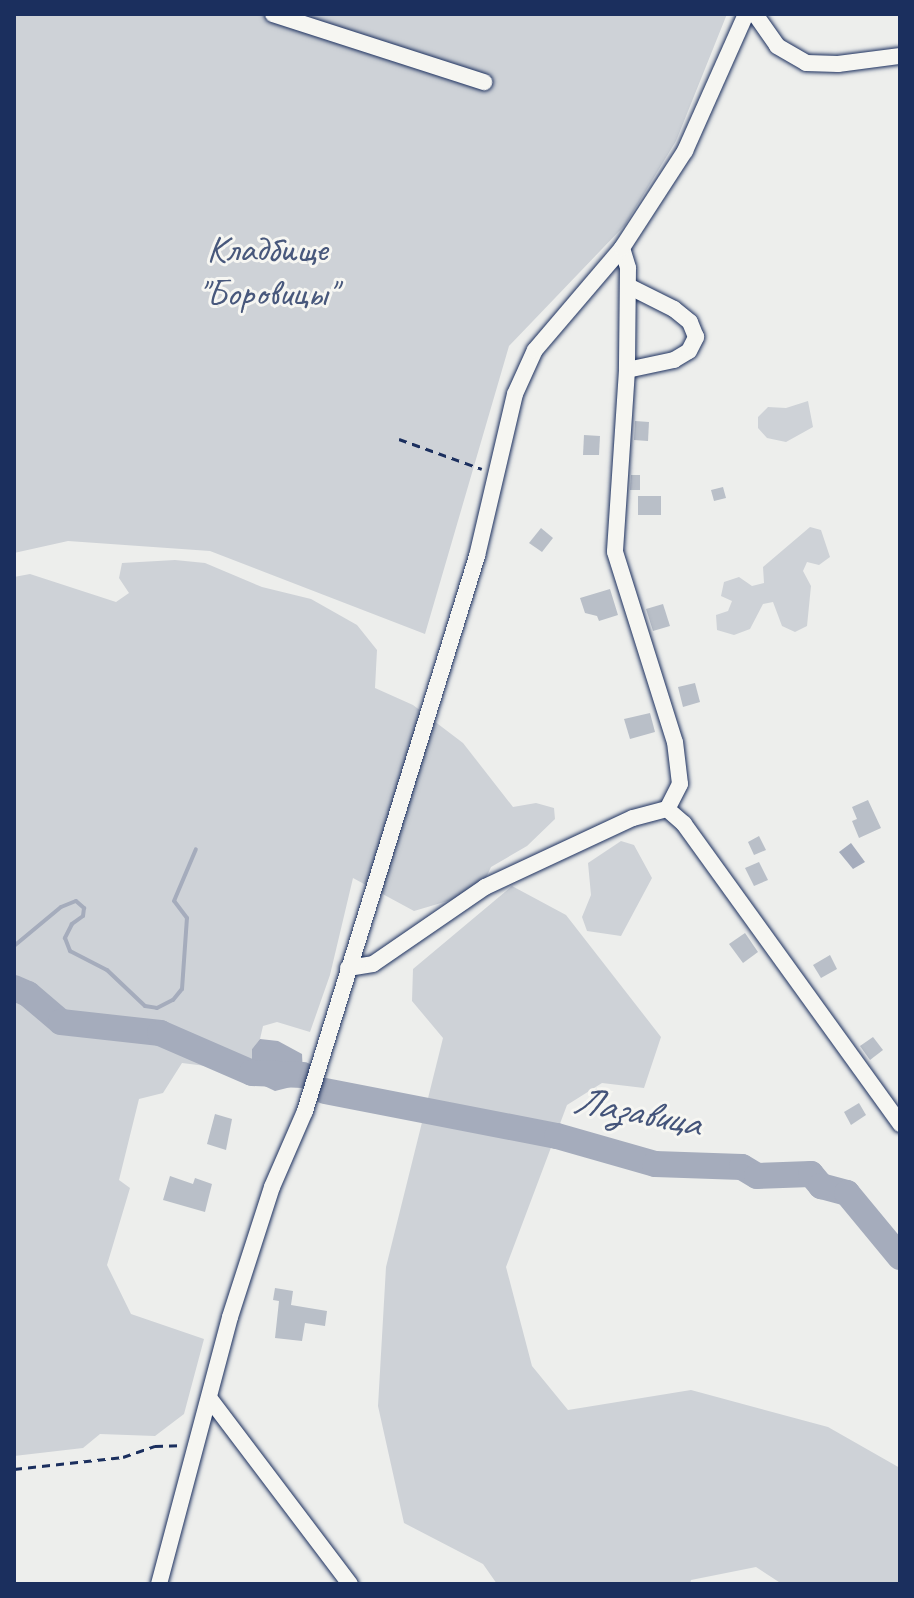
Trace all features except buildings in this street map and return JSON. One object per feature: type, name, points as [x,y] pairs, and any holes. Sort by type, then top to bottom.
[{"type":"street","points":[[273,14],[484,82]]},
{"type":"street","points":[[159,1584],[199,1445],[235,1302],[272,1187],[305,1111],[477,556],[515,394],[535,350],[622,248],[685,151],[746,14]]},
{"type":"street","points":[[755,14],[777,46],[806,63],[838,64],[900,56]]},
{"type":"street","points":[[348,968],[373,964],[485,887],[633,818],[667,809],[680,784],[675,742],[615,552],[627,370],[628,286],[622,248]]},
{"type":"street","points":[[627,370],[674,360],[689,351],[696,337],[690,322],[674,309],[628,286]]},
{"type":"street","points":[[667,809],[684,824],[900,1124]]},
{"type":"street","points":[[210,1399],[350,1584]]},
{"type":"path","points":[[399,439],[497,474]]},
{"type":"path","points":[[14,1469],[123,1457],[155,1446],[199,1445]]},
{"type":"green space","name":"Кладбище \"Боровицы\"","points":[[14,14],[727,14],[676,141],[625,225],[509,346],[425,634],[210,551],[68,541],[14,553]]},
{"type":"green space","points":[[808,401],[813,427],[786,442],[767,438],[758,428],[758,417],[768,407],[786,408]]},
{"type":"green space","points":[[810,527],[821,530],[830,557],[819,565],[807,562],[803,571],[811,586],[807,626],[795,632],[782,626],[773,602],[763,604],[750,629],[734,635],[717,630],[716,615],[728,611],[732,601],[721,596],[724,582],[739,577],[752,586],[764,583],[763,567]]},
{"type":"green space","points":[[175,560],[205,563],[262,587],[311,599],[357,625],[377,650],[375,688],[413,705],[463,743],[513,807],[536,803],[554,808],[555,819],[527,846],[491,867],[485,880],[458,898],[414,911],[353,878],[330,975],[310,1032],[277,1022],[263,1026],[260,1039],[252,1049],[252,1073],[258,1083],[214,1067],[182,1063],[163,1093],[139,1099],[119,1180],[130,1188],[107,1265],[131,1314],[204,1339],[184,1414],[155,1436],[100,1434],[83,1448],[14,1456],[14,999],[20,1002],[28,994],[14,986],[14,577],[30,574],[116,602],[129,593],[119,578],[122,563]]},
{"type":"green space","points":[[621,841],[634,845],[652,878],[621,936],[587,931],[582,917],[591,895],[588,863]]},
{"type":"green space","points":[[512,886],[566,915],[661,1037],[644,1088],[602,1083],[567,1105],[506,1267],[532,1366],[568,1410],[691,1390],[828,1427],[900,1468],[900,1584],[782,1584],[756,1567],[691,1580],[690,1584],[497,1584],[483,1564],[404,1523],[378,1406],[386,1267],[443,1038],[412,1001],[413,969]]},
{"type":"water","points":[[851,843],[865,862],[853,869],[839,852]]},
{"type":"water","points":[[260,1039],[278,1041],[302,1054],[303,1075],[295,1086],[275,1091],[258,1083],[252,1073],[252,1049]]},
{"type":"waterway","points":[[14,946],[61,907],[76,901],[84,908],[83,916],[72,924],[65,938],[70,951],[107,970],[145,1006],[157,1008],[173,1000],[182,989],[187,918],[174,901],[196,849]]},
{"type":"waterway","name":"Лазавица","points":[[14,988],[28,994],[61,1022],[160,1033],[252,1073],[303,1075]]},
{"type":"waterway","name":"Лазавица","points":[[325,1091],[557,1136],[655,1164],[742,1167],[757,1176],[811,1174],[821,1186],[847,1193],[900,1257]]}]
